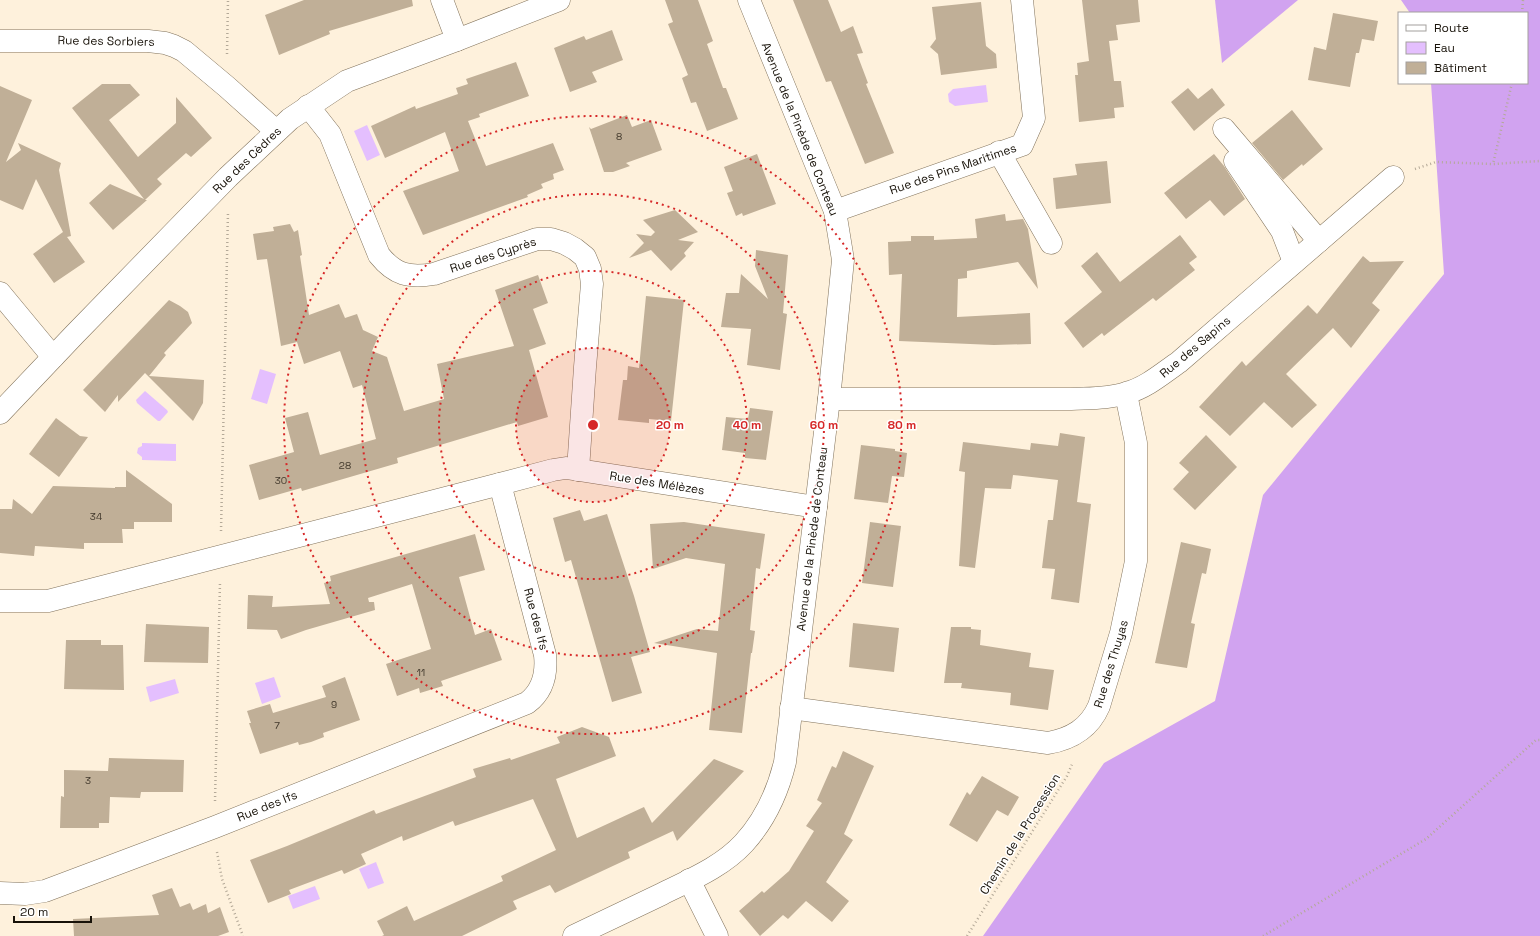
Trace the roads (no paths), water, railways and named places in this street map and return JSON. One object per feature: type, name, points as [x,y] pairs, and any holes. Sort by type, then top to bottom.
[{"type":"street","points":[[442,0],[457,40]]},
{"type":"street","name":"Rue des Cèdres","points":[[0,414],[53,357],[228,177],[276,131],[308,106],[347,80],[457,40],[558,0]]},
{"type":"street","name":"Avenue de la Pinède de Conteau","points":[[574,936],[690,880],[730,856],[743,844],[761,820],[781,777],[787,746],[829,399],[843,260],[835,211],[749,0]]},
{"type":"street","name":"Rue des Pins Maritimes","points":[[835,211],[1022,145],[1034,118],[1022,0]]},
{"type":"street","name":"Rue des Sorbiers","points":[[0,41],[148,40],[165,43],[184,51],[276,131]]},
{"type":"street","name":"Rue des Cyprès","points":[[308,106],[330,134],[379,255],[387,266],[397,272],[422,276],[434,274],[536,239],[564,243],[585,257],[590,269],[592,284],[578,470]]},
{"type":"street","points":[[1224,129],[1318,241]]},
{"type":"street","points":[[999,152],[1051,243]]},
{"type":"street","points":[[1231,155],[1282,231],[1294,262]]},
{"type":"street","name":"Rue des Sapins","points":[[829,399],[1071,399],[1097,398],[1126,394],[1152,382],[1179,362],[1393,177]]},
{"type":"street","points":[[0,293],[53,357]]},
{"type":"street","name":"Rue des Thuyas","points":[[791,708],[1048,743],[1061,741],[1079,732],[1089,723],[1099,706],[1122,633],[1136,560],[1136,444],[1126,394]]},
{"type":"street","name":"Rue des Mélèzes","points":[[500,484],[566,468],[816,507]]},
{"type":"street","points":[[0,601],[48,601],[500,484]]},
{"type":"street","name":"Rue des Ifs","points":[[0,893],[25,894],[45,891],[237,818],[527,702],[535,697],[544,678],[546,666],[545,655],[500,484]]},
{"type":"street","points":[[690,880],[717,936]]},
{"type":"water","points":[[986,85],[988,102],[955,106],[949,102],[948,94],[953,89]]},
{"type":"water","points":[[367,125],[380,155],[367,161],[354,131]]},
{"type":"water","points":[[260,369],[276,374],[267,404],[251,399]]},
{"type":"water","points":[[145,391],[168,412],[160,421],[158,421],[137,403],[136,400]]},
{"type":"water","points":[[142,443],[176,444],[176,461],[142,460],[142,457],[137,453],[138,448],[142,446]]},
{"type":"water","points":[[274,677],[281,697],[262,704],[255,683]]},
{"type":"water","points":[[175,679],[179,693],[150,702],[146,687]]},
{"type":"water","points":[[376,862],[384,883],[368,889],[359,869]]},
{"type":"water","points":[[315,886],[320,899],[293,909],[288,896]]}]
